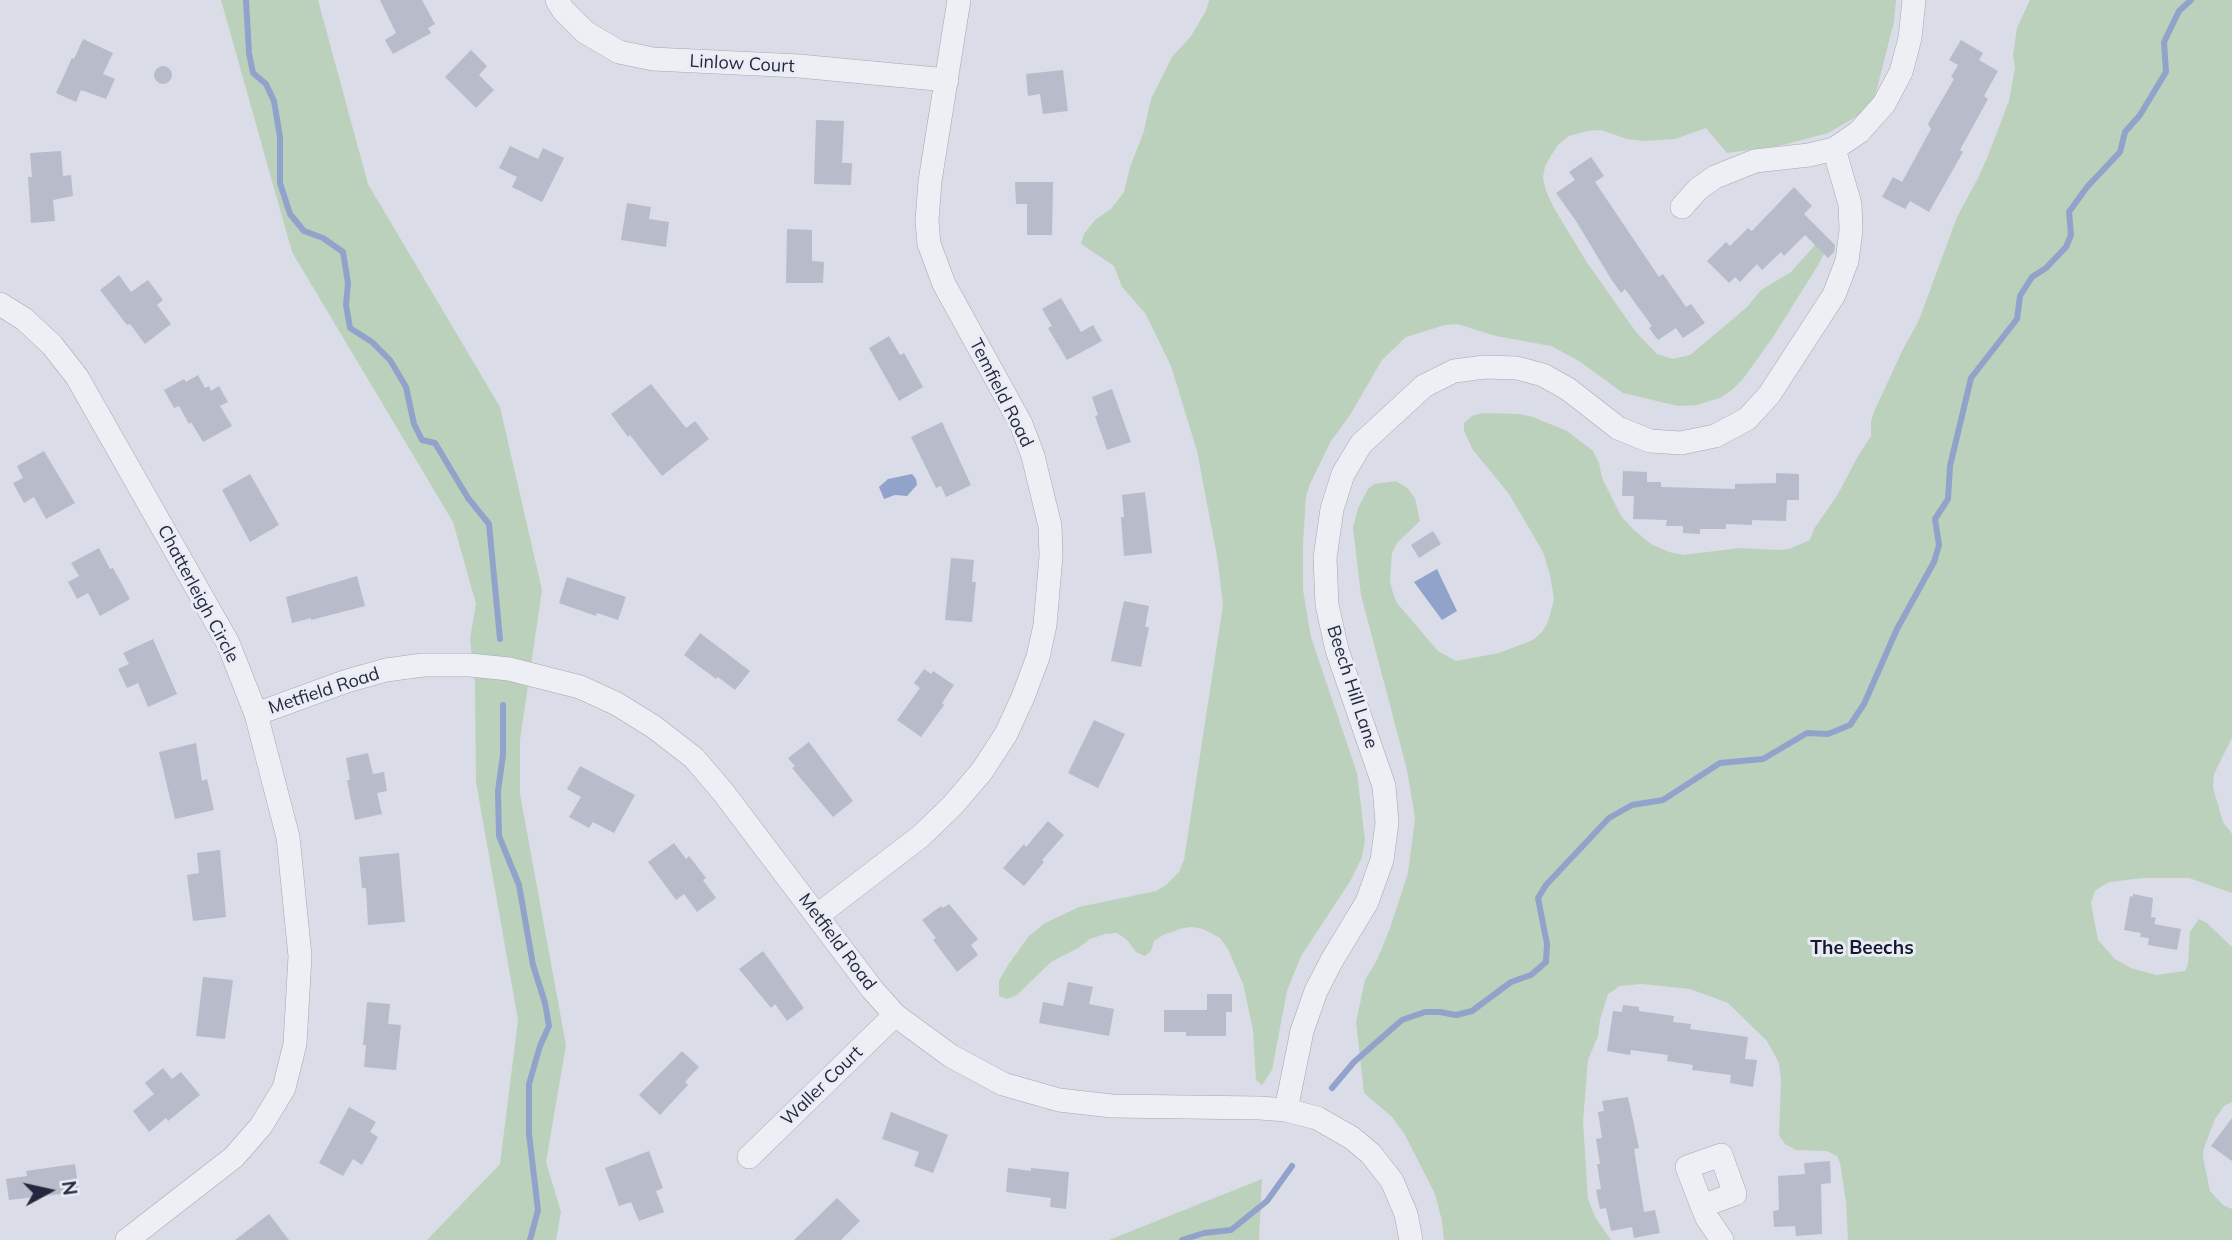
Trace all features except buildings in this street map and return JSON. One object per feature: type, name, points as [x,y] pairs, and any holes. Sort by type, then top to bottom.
[{"type":"street","name":"Linlow Court","points":[[557,0],[585,32],[619,52],[653,59],[799,66],[947,80]]},
{"type":"street","name":"Temfield Road","points":[[817,915],[921,836],[953,805],[982,771],[1006,734],[1023,697],[1038,657],[1045,625],[1051,556],[1049,526],[1033,456],[1021,424],[944,284],[929,244],[927,221],[930,181],[960,0]]},
{"type":"street","points":[[1682,207],[1698,189],[1715,177],[1755,162],[1834,149],[1859,132],[1884,104],[1900,72],[1910,38],[1914,0]]},
{"type":"street","name":"Beech Hill Lane","points":[[1286,1110],[1302,1031],[1316,991],[1367,902],[1382,860],[1387,823],[1384,786],[1337,650],[1327,604],[1325,558],[1332,509],[1343,474],[1361,444],[1424,386],[1454,372],[1485,367],[1517,368],[1542,375],[1568,389],[1618,428],[1650,441],[1681,443],[1715,436],[1747,419],[1769,395],[1834,295],[1847,261],[1851,230],[1850,204],[1834,149]]},
{"type":"street","name":"Chatterleigh Circle","points":[[0,304],[24,319],[52,345],[77,377],[228,643],[256,714],[288,836],[300,956],[298,1006],[292,1055],[284,1088],[261,1126],[234,1157],[127,1240]]},
{"type":"street","name":"Metfield Road","points":[[256,714],[347,681],[386,670],[423,665],[470,665],[509,669],[580,687],[654,727],[694,758],[723,792],[872,989],[895,1015],[950,1056],[1003,1084],[1039,1095],[1085,1104],[1260,1108],[1286,1110],[1317,1118],[1345,1132],[1370,1153],[1392,1181],[1406,1214],[1411,1240]]},
{"type":"street","name":"Waller Court","points":[[749,1157],[895,1015]]},
{"type":"street","points":[[1702,1206],[1722,1240]]},
{"type":"green space","points":[[221,0],[318,0],[368,184],[500,407],[542,590],[520,740],[520,794],[566,1045],[546,1162],[561,1212],[556,1240],[427,1240],[500,1164],[518,1020],[476,782],[475,684],[470,639],[476,604],[453,522],[292,252]]},
{"type":"green space","points":[[1209,0],[1896,0],[1894,22],[1872,108],[1828,133],[1779,146],[1727,153],[1706,128],[1675,139],[1642,141],[1601,130],[1587,131],[1569,136],[1557,146],[1545,166],[1543,178],[1546,191],[1586,261],[1636,332],[1657,354],[1673,359],[1690,355],[1747,307],[1761,290],[1791,272],[1823,236],[1825,252],[1817,267],[1773,337],[1732,390],[1720,398],[1697,405],[1678,406],[1623,393],[1579,361],[1551,346],[1496,336],[1457,324],[1445,325],[1406,337],[1382,360],[1350,415],[1331,441],[1306,497],[1303,590],[1311,637],[1357,773],[1365,840],[1362,857],[1351,880],[1301,956],[1287,991],[1272,1070],[1262,1085],[1256,1080],[1253,1030],[1243,984],[1228,949],[1220,938],[1203,929],[1183,928],[1163,935],[1154,941],[1151,951],[1145,956],[1136,952],[1127,940],[1117,933],[1105,934],[1090,939],[1051,962],[1017,995],[1007,999],[999,996],[999,981],[1008,965],[1029,936],[1045,923],[1079,907],[1156,891],[1179,872],[1184,860],[1223,605],[1217,556],[1197,451],[1171,366],[1145,313],[1122,287],[1114,266],[1081,244],[1084,234],[1095,220],[1111,209],[1124,192],[1144,131],[1151,99],[1172,57],[1191,36],[1206,11]]},
{"type":"green space","points":[[2030,0],[2232,0],[2232,738],[2214,774],[2213,788],[2223,822],[2232,834],[2232,893],[2189,878],[2143,878],[2110,882],[2095,891],[2091,903],[2098,940],[2115,959],[2131,968],[2156,975],[2185,971],[2190,932],[2199,919],[2207,923],[2232,947],[2232,1102],[2224,1106],[2215,1119],[2203,1157],[2210,1191],[2223,1205],[2232,1209],[2232,1240],[1848,1240],[1846,1202],[1837,1156],[1827,1151],[1796,1150],[1785,1144],[1779,1135],[1779,1063],[1767,1041],[1728,1003],[1690,989],[1642,984],[1620,986],[1608,994],[1598,1036],[1588,1060],[1583,1121],[1588,1199],[1595,1217],[1611,1240],[1444,1240],[1435,1194],[1405,1135],[1392,1117],[1364,1093],[1356,1022],[1365,980],[1377,960],[1390,928],[1408,873],[1415,818],[1407,770],[1361,595],[1353,528],[1358,508],[1368,489],[1374,484],[1396,481],[1407,488],[1415,498],[1420,521],[1397,543],[1392,553],[1390,581],[1393,593],[1397,603],[1438,651],[1456,661],[1499,653],[1533,640],[1548,622],[1554,599],[1543,552],[1509,494],[1473,450],[1464,431],[1464,423],[1472,416],[1483,413],[1520,414],[1567,431],[1593,451],[1602,478],[1621,516],[1651,544],[1669,552],[1683,555],[1740,548],[1779,550],[1789,549],[1810,540],[1814,529],[1838,494],[1871,436],[1874,412],[1919,320],[1957,217],[1987,158],[2009,101],[2015,68],[2013,55],[2017,28]]},
{"type":"green space","points":[[1262,1179],[1259,1240],[1109,1240]]},
{"type":"water","points":[[912,474],[917,485],[907,496],[895,495],[884,499],[879,487],[888,479]]},
{"type":"water","points":[[1437,569],[1457,611],[1442,620],[1414,582]]},
{"type":"waterway","points":[[246,0],[253,73],[266,84],[274,101],[280,137],[280,183],[290,214],[304,231],[323,238],[343,252],[348,283],[346,305],[350,328],[372,342],[390,360],[406,387],[414,424],[422,440],[435,443],[468,498],[489,524],[500,639]]},
{"type":"waterway","points":[[1332,1088],[1354,1062],[1402,1020],[1425,1012],[1456,1015],[1472,1011],[1511,982],[1531,975],[1546,962],[1547,944],[1538,898],[1546,885],[1609,818],[1632,805],[1663,800],[1720,763],[1763,759],[1807,733],[1828,734],[1850,725],[1864,704],[1897,629],[1934,562],[1939,545],[1935,519],[1948,499],[1950,466],[1971,378],[2017,319],[2020,296],[2032,277],[2046,268],[2066,247],[2071,235],[2069,212],[2087,187],[2120,152],[2125,132],[2140,115],[2166,72],[2164,42],[2179,11],[2191,0]]},
{"type":"waterway","points":[[503,705],[503,755],[498,791],[499,836],[519,885],[533,965],[549,1026],[529,1084],[529,1134],[538,1210],[530,1240]]},
{"type":"waterway","points":[[1182,1240],[1204,1233],[1231,1230],[1267,1201],[1292,1166]]},
{"type":"district","name":"The Beechs","points":[[1862,948]]}]
